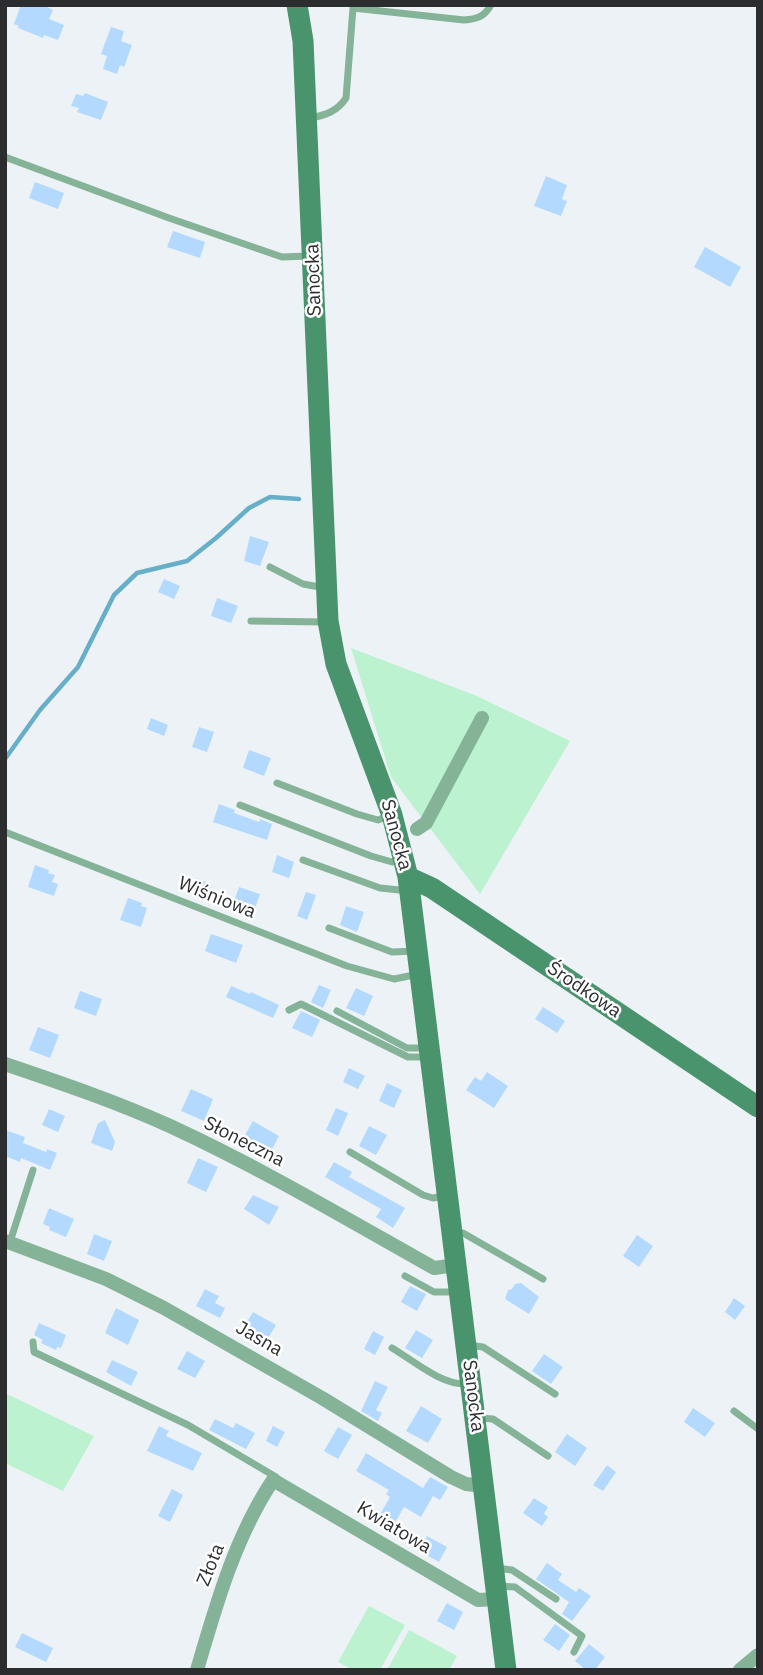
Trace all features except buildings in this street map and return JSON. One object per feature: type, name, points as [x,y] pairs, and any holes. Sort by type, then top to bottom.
[{"type":"street","name":"Sanocka","points":[[297,5],[303,41],[307,119],[328,621],[336,664],[392,815],[407,876],[506,1670]]},
{"type":"street","points":[[416,830],[426,823],[482,718]]},
{"type":"street","name":"Środkowa","points":[[407,876],[432,888],[758,1107]]},
{"type":"street","name":"Słoneczna","points":[[5,1064],[82,1091],[191,1136],[300,1192],[434,1268],[457,1265]]},
{"type":"street","name":"Jasna","points":[[8,1242],[106,1279],[164,1308],[311,1392],[451,1477],[466,1484],[484,1486]]},
{"type":"street","name":"Kwiatowa","points":[[273,1480],[478,1601],[495,1584]]},
{"type":"street","name":"Złota","points":[[197,1670],[222,1584],[262,1497],[273,1480]]},
{"type":"street","points":[[740,1670],[758,1655]]},
{"type":"lane","points":[[422,5],[422,15]]},
{"type":"lane","points":[[307,119],[330,113],[340,107],[346,98],[353,8],[464,20],[477,19],[486,13],[491,5]]},
{"type":"lane","points":[[5,157],[282,257],[313,256]]},
{"type":"lane","points":[[270,567],[303,584],[326,588]]},
{"type":"lane","points":[[251,621],[328,621]]},
{"type":"lane","points":[[277,783],[378,820],[392,815]]},
{"type":"lane","points":[[240,805],[392,862],[407,876],[380,888],[303,860]]},
{"type":"lane","name":"Wiśniowa","points":[[5,832],[347,966],[394,979],[420,974]]},
{"type":"lane","points":[[329,928],[392,951],[417,951]]},
{"type":"lane","points":[[289,1010],[301,1004],[408,1057],[430,1052]]},
{"type":"lane","points":[[337,1011],[407,1048],[430,1052]]},
{"type":"lane","points":[[350,1152],[423,1195],[433,1198],[448,1196]]},
{"type":"lane","points":[[8,1242],[33,1170]]},
{"type":"lane","points":[[453,1232],[463,1233],[543,1279]]},
{"type":"lane","points":[[405,1276],[434,1292],[446,1294],[460,1291]]},
{"type":"lane","points":[[33,1342],[34,1352],[188,1425],[277,1476],[273,1480]]},
{"type":"lane","points":[[467,1345],[483,1347],[555,1394]]},
{"type":"lane","points":[[392,1348],[444,1379],[458,1384],[472,1384]]},
{"type":"lane","points":[[734,1411],[758,1429]]},
{"type":"lane","points":[[476,1418],[493,1419],[548,1456]]},
{"type":"lane","points":[[495,1584],[512,1570],[556,1599]]},
{"type":"lane","points":[[495,1584],[515,1587],[583,1636],[574,1652]]},
{"type":"green space","points":[[351,648],[477,696],[570,741],[480,894],[391,777]]},
{"type":"green space","points":[[5,1393],[94,1436],[63,1491],[5,1463]]},
{"type":"green space","points":[[369,1606],[405,1625],[380,1670],[353,1670],[338,1662]]},
{"type":"green space","points":[[409,1630],[457,1656],[449,1670],[387,1670]]},
{"type":"waterway","points":[[5,759],[40,710],[78,667],[114,595],[137,573],[187,561],[249,508],[270,497],[299,499]]}]
